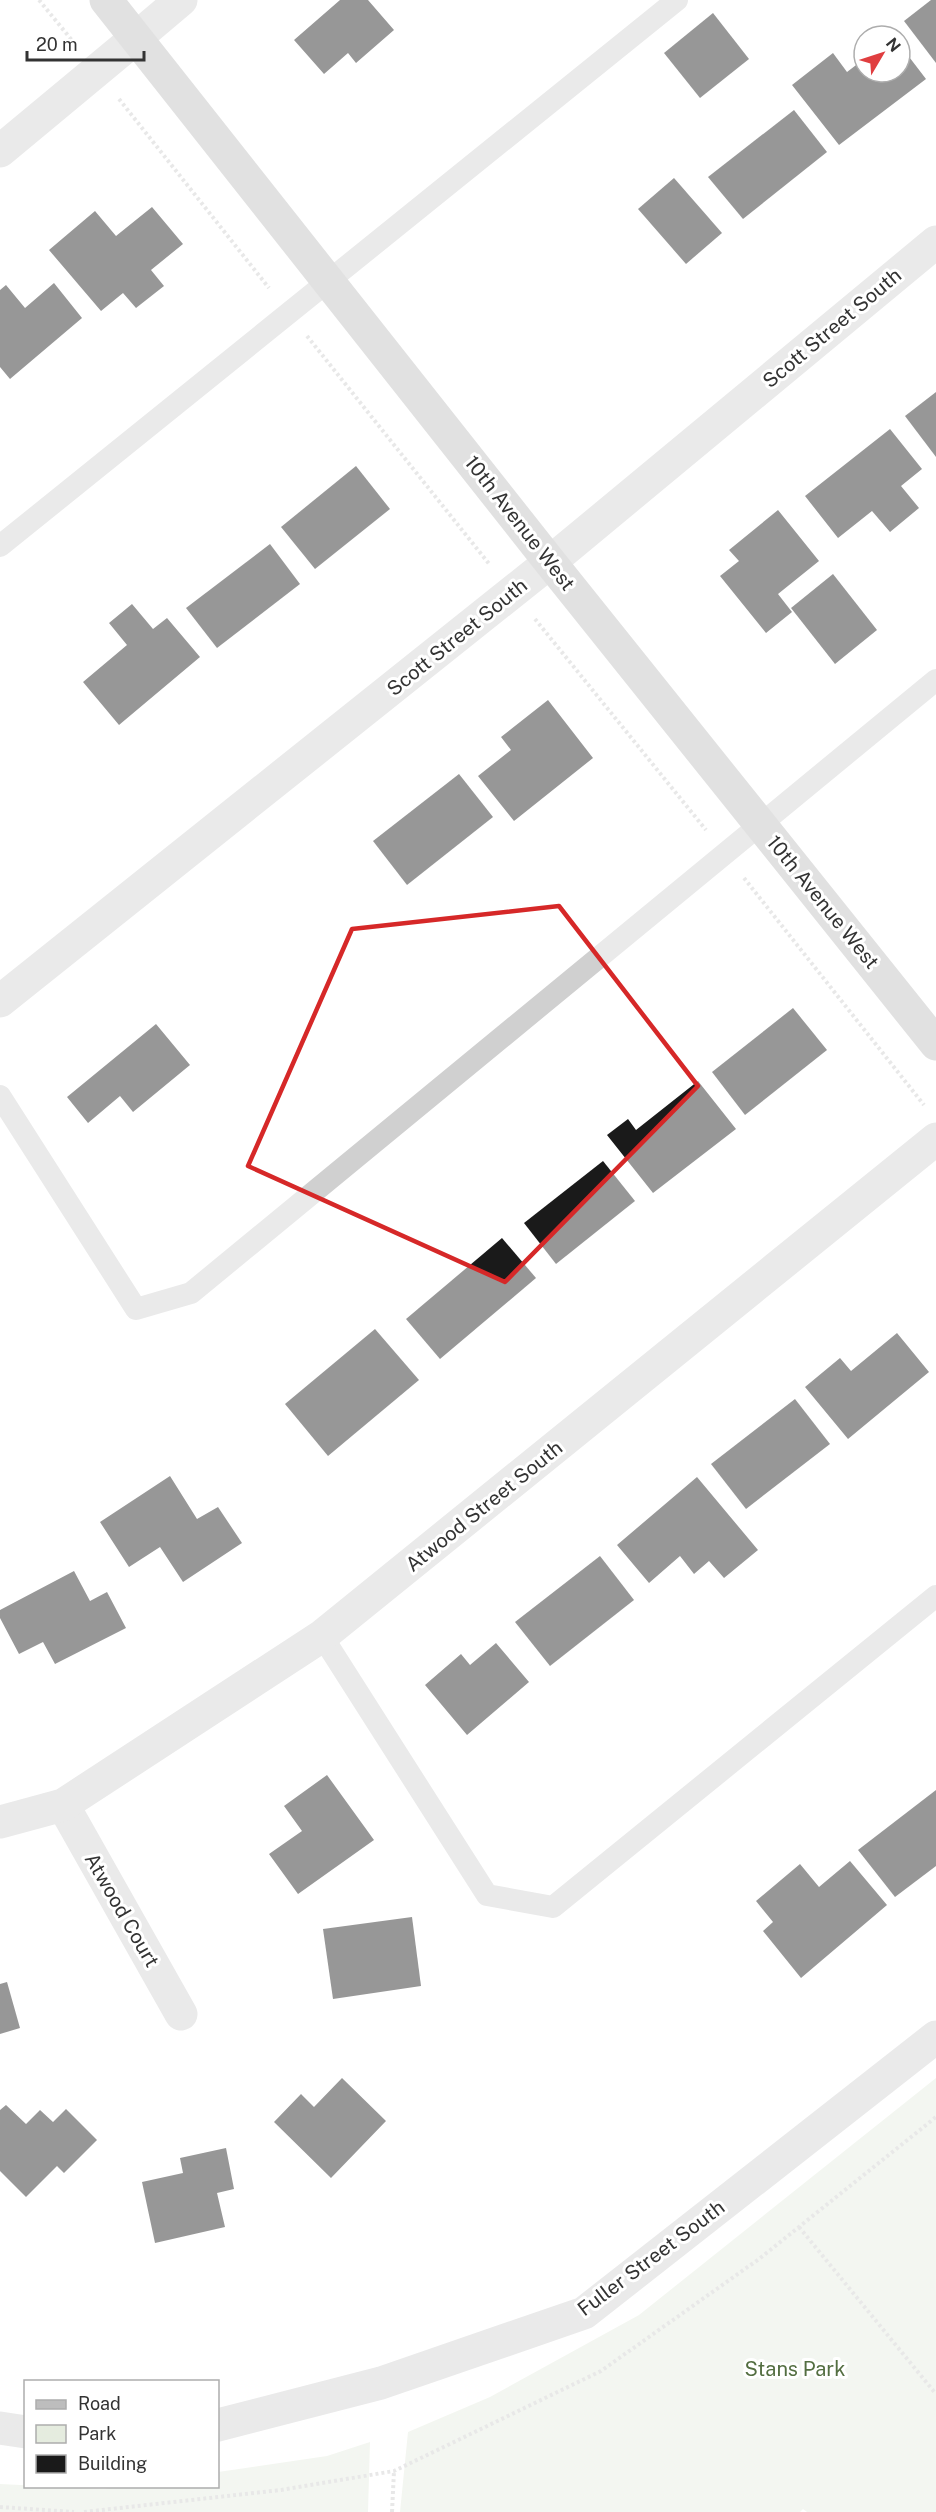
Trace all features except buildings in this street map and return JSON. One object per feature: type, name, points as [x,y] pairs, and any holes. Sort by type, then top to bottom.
[{"type":"main road","name":"10th Avenue West","points":[[106,0],[550,562],[936,1044]]},
{"type":"street","points":[[0,151],[181,0]]},
{"type":"street","name":"Scott Street South","points":[[0,1001],[550,562],[936,242]]},
{"type":"street","name":"Atwood Street South","points":[[0,1822],[63,1805],[322,1636],[932,1125]]},
{"type":"street","name":"Atwood Court","points":[[63,1805],[181,2014]]},
{"type":"street","name":"Fuller Street South","points":[[219,2425],[381,2383],[584,2313],[936,2037]]},
{"type":"street","points":[[0,2428],[24,2432]]},
{"type":"lane","points":[[0,546],[676,0]]},
{"type":"lane","points":[[0,1096],[136,1309],[191,1293],[759,823],[936,680]]},
{"type":"lane","points":[[322,1636],[487,1895],[553,1907],[936,1596]]},
{"type":"path","points":[[39,0],[724,852],[932,1125]]},
{"type":"path","points":[[799,2227],[936,2394]]},
{"type":"path","points":[[392,2512],[394,2471]]},
{"type":"path","points":[[0,2507],[74,2512]]},
{"type":"highlighted area","points":[[559,906],[698,1086],[505,1282],[248,1166],[352,929]]},
{"type":"green space","name":"Stans Park","points":[[936,2078],[936,2512],[807,2512],[803,2509],[800,2512],[400,2512],[408,2432],[490,2397],[639,2315]]},
{"type":"green space","points":[[370,2442],[368,2512],[0,2512],[0,2484],[24,2485],[24,2488],[219,2488],[219,2472],[327,2456]]}]
